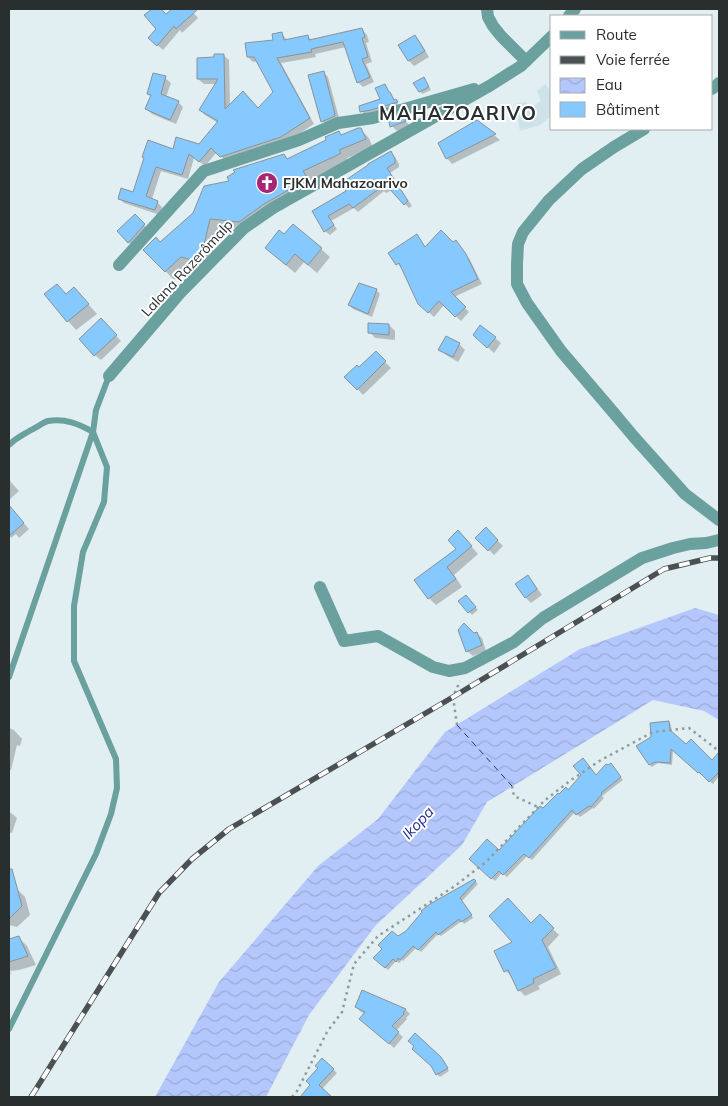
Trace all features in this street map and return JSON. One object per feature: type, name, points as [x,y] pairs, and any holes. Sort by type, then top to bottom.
[{"type":"street","points":[[488,9],[488,17],[501,36],[527,60]]},
{"type":"street","name":"Lalana Razerômalp","points":[[109,376],[180,293],[244,228],[273,208],[490,86],[521,66],[550,38]]},
{"type":"street","points":[[119,265],[204,171],[299,140],[338,123],[373,118],[462,92],[490,86]]},
{"type":"street","points":[[642,130],[614,146],[582,169],[549,200],[523,232],[518,244],[518,284],[527,303],[561,352],[684,494],[719,520]]},
{"type":"street","points":[[320,587],[344,641],[378,636],[433,666],[449,671],[465,668],[514,642],[543,618],[642,558],[690,544],[719,540]]},
{"type":"lane","points":[[9,676],[93,432],[96,410],[109,376]]},
{"type":"lane","points":[[9,445],[18,436],[47,421],[63,420],[79,424],[93,432],[107,467],[104,502],[83,552],[74,606],[74,661],[116,759],[117,788],[111,814],[96,854],[9,1029]]},
{"type":"path","points":[[457,725],[453,697],[465,668]]},
{"type":"path","points":[[292,1097],[297,1091],[327,1032],[342,1012],[354,964],[378,936],[456,886],[486,862],[544,800],[601,760],[653,732],[689,728],[719,751]]},
{"type":"path","points":[[512,786],[514,796],[538,807]]},
{"type":"shaded area","points":[[545,84],[550,90],[550,117],[540,125],[520,131],[515,104],[526,102],[530,108],[541,101],[537,91]]},
{"type":"water","name":"Ikopa","points":[[695,608],[719,615],[719,720],[704,711],[653,700],[487,802],[462,845],[375,926],[309,1015],[266,1097],[155,1097],[219,982],[318,866],[378,819],[445,732],[580,649]]},
{"type":"building","points":[[152,9],[161,9],[166,14],[172,9],[198,9],[176,29],[174,26],[157,46],[148,38],[156,29],[144,15]]},
{"type":"building","points":[[362,28],[365,37],[362,38],[368,57],[362,59],[370,77],[357,83],[343,42],[311,49],[312,52],[277,58],[310,118],[281,137],[220,157],[211,148],[199,162],[189,154],[182,175],[156,167],[146,196],[158,201],[155,210],[118,199],[121,188],[133,192],[148,140],[173,149],[176,137],[199,144],[218,121],[199,110],[218,79],[197,79],[197,58],[214,57],[214,54],[224,54],[225,109],[243,91],[258,108],[273,92],[254,57],[247,57],[245,43],[273,40],[272,34],[282,32],[284,40],[308,35],[309,40]]},
{"type":"building","points":[[415,35],[425,51],[408,61],[398,45]]},
{"type":"building","points":[[324,71],[335,116],[321,122],[308,75]]},
{"type":"building","points":[[153,73],[166,76],[161,94],[179,101],[170,120],[145,109],[151,95],[147,94]]},
{"type":"building","points":[[424,77],[429,87],[419,92],[413,83]]},
{"type":"building","points":[[385,84],[394,100],[396,99],[398,102],[360,112],[359,106],[380,99],[375,88]]},
{"type":"building","points":[[404,117],[406,121],[390,127],[389,122]]},
{"type":"building","points":[[477,120],[496,134],[446,159],[438,143]]},
{"type":"building","points":[[361,128],[366,139],[339,150],[341,153],[303,171],[308,179],[264,204],[239,222],[210,219],[200,262],[181,257],[165,272],[143,250],[156,237],[160,242],[193,213],[204,186],[229,181],[227,177],[235,172],[233,170],[284,154],[287,159],[326,140],[325,137],[339,131],[341,135]]},
{"type":"building","points":[[391,151],[395,163],[387,168],[408,201],[404,205],[387,186],[381,190],[380,188],[353,208],[349,204],[328,216],[334,225],[324,232],[312,211],[346,191],[340,184],[368,164]]},
{"type":"building","points":[[135,214],[145,224],[128,243],[117,231]]},
{"type":"building","points":[[293,224],[322,248],[308,265],[295,254],[286,265],[265,248],[279,230],[284,234]]},
{"type":"building","points":[[441,230],[453,242],[456,240],[466,254],[478,279],[451,292],[466,307],[455,317],[439,301],[428,313],[418,304],[399,263],[396,265],[388,253],[417,234],[425,247]]},
{"type":"building","points":[[359,283],[377,289],[368,314],[348,305]]},
{"type":"building","points":[[57,284],[66,294],[74,287],[89,304],[67,322],[44,294]]},
{"type":"building","points":[[101,318],[117,335],[94,356],[79,339]]},
{"type":"building","points":[[368,323],[389,324],[389,335],[368,333]]},
{"type":"building","points":[[480,325],[496,337],[487,348],[473,335]]},
{"type":"building","points":[[446,336],[460,343],[453,357],[438,350]]},
{"type":"building","points":[[376,351],[386,361],[357,390],[344,377],[357,365],[359,367]]},
{"type":"building","points":[[9,505],[24,523],[9,536]]},
{"type":"building","points":[[486,527],[498,540],[488,551],[475,538]]},
{"type":"building","points":[[458,530],[472,546],[447,567],[456,579],[428,599],[414,580],[456,549],[448,540]]},
{"type":"building","points":[[528,575],[537,589],[525,598],[515,584]]},
{"type":"building","points":[[466,595],[476,607],[468,613],[458,601]]},
{"type":"building","points":[[464,623],[474,633],[477,632],[482,645],[466,652],[458,630]]},
{"type":"building","points":[[669,721],[670,730],[686,744],[691,739],[712,760],[719,752],[719,772],[709,782],[671,749],[670,763],[655,762],[649,765],[636,746],[651,737],[650,723]]},
{"type":"building","points":[[583,758],[596,775],[606,764],[611,763],[621,777],[601,793],[591,807],[589,806],[576,815],[572,810],[529,858],[524,854],[503,875],[499,871],[491,879],[469,859],[487,839],[499,850],[540,806],[543,808],[566,787],[568,790],[581,775],[573,766]]},
{"type":"building","points":[[9,869],[12,869],[22,906],[9,919]]},
{"type":"building","points":[[474,879],[476,881],[460,898],[472,915],[461,922],[459,919],[438,935],[436,932],[418,950],[413,946],[400,960],[398,958],[396,962],[393,959],[385,968],[373,958],[382,949],[378,945],[392,931],[398,936],[406,931],[421,911],[430,904]]},
{"type":"building","points":[[508,898],[531,923],[540,914],[554,928],[542,940],[556,968],[533,979],[534,983],[518,991],[508,970],[504,972],[494,951],[512,942],[489,916]]},
{"type":"building","points":[[19,936],[28,956],[9,962],[9,939]]},
{"type":"building","points":[[362,990],[406,1009],[404,1014],[392,1026],[399,1032],[389,1044],[359,1019],[365,1012],[355,1007]]},
{"type":"building","points":[[415,1033],[441,1057],[448,1068],[436,1075],[431,1066],[412,1049],[414,1046],[408,1041]]},
{"type":"building","points":[[322,1058],[334,1069],[319,1085],[332,1097],[300,1097],[310,1085],[306,1081],[318,1068],[315,1066]]},
{"type":"ferry route","points":[[457,725],[512,786]]},
{"type":"railway","points":[[31,1097],[159,893],[192,859],[229,829],[453,697],[664,569],[710,558],[719,558]]},
{"type":"place","name":"FJKM Mahazoarivo","points":[[267,183]]},
{"type":"district","name":"MAHAZOARIVO","points":[[458,113]]}]
